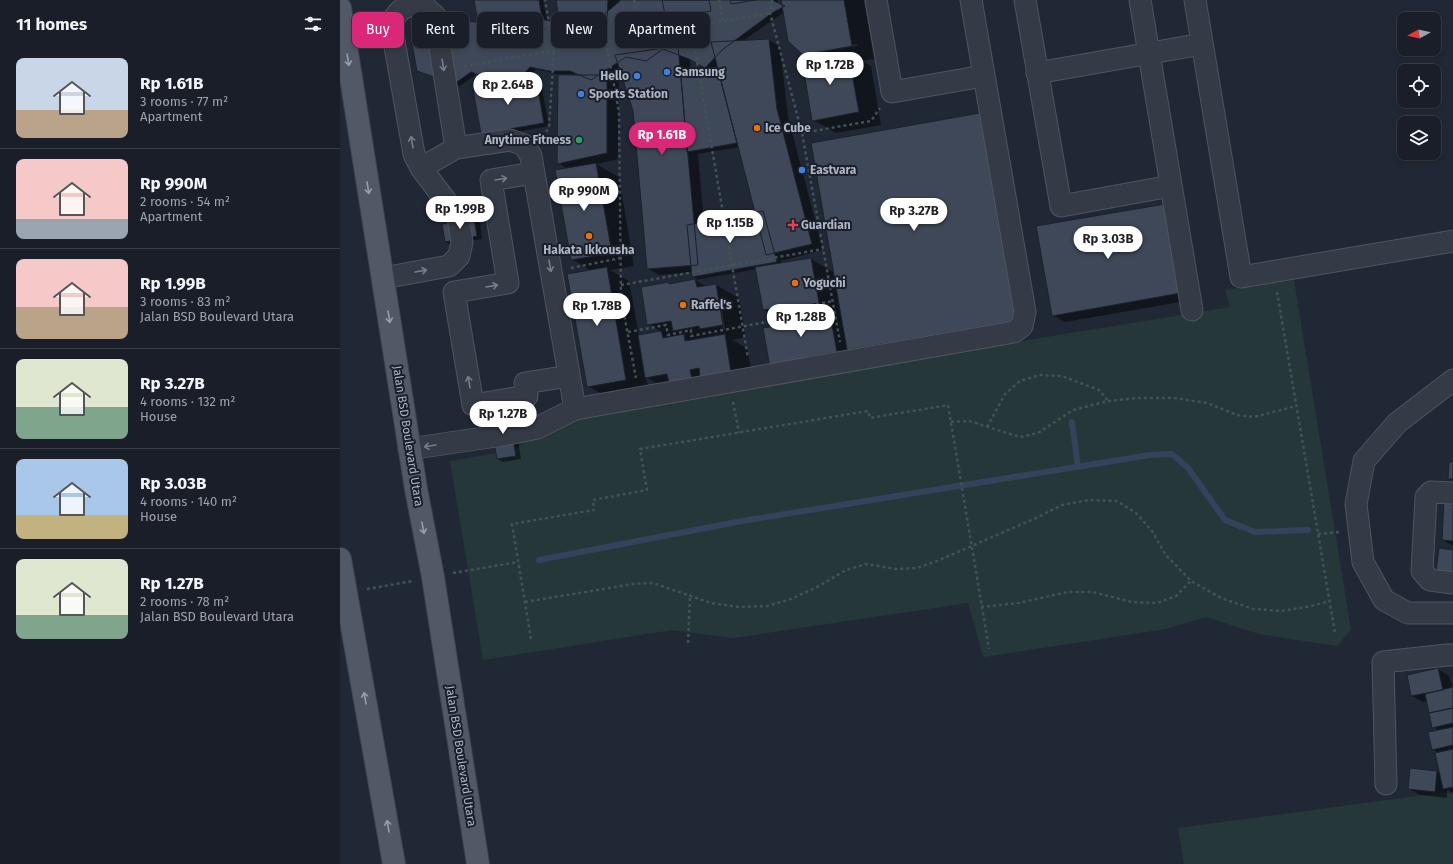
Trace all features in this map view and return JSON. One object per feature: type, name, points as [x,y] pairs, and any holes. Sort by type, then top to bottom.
[{"type":"main road","name":"Jalan BSD Boulevard Utara","points":[[340,8],[409,449],[434,585],[478,864]]},
{"type":"main road","points":[[340,559],[394,864]]},
{"type":"street","points":[[876,0],[892,92],[983,76]]},
{"type":"street","points":[[409,449],[503,435],[537,428],[575,409],[1014,332],[1022,326],[1025,312],[971,0]]},
{"type":"street","points":[[1024,0],[1061,206],[1171,186]]},
{"type":"street","points":[[1140,0],[1192,310]]},
{"type":"street","points":[[1195,0],[1241,277],[1453,241]]},
{"type":"street","points":[[383,278],[449,266],[459,256],[462,242],[458,217],[421,168],[414,154],[391,24],[397,12],[408,3],[422,4],[439,8],[444,70],[456,148]]},
{"type":"street","points":[[1038,73],[1202,44]]},
{"type":"street","points":[[421,168],[456,148],[510,140],[524,145],[532,165],[575,409]]},
{"type":"street","points":[[532,165],[490,180],[508,283],[454,292],[473,405],[527,396],[525,383],[569,376]]},
{"type":"street","points":[[1453,380],[1397,423],[1364,461],[1356,504],[1363,562],[1384,600],[1408,613],[1453,613]]},
{"type":"street","points":[[1453,493],[1431,492],[1426,497],[1422,571],[1430,580],[1453,583]]},
{"type":"street","points":[[1386,784],[1384,662],[1453,655]]},
{"type":"path","points":[[532,165],[549,127],[554,51],[545,0]]},
{"type":"path","points":[[634,0],[636,12]]},
{"type":"path","points":[[719,0],[723,21]]},
{"type":"path","points":[[772,0],[770,13],[802,133],[844,362]]},
{"type":"path","points":[[710,23],[770,13]]},
{"type":"path","points":[[607,47],[619,112],[621,298],[639,398]]},
{"type":"path","points":[[444,70],[571,48]]},
{"type":"path","points":[[695,48],[752,378]]},
{"type":"path","points":[[802,133],[870,121],[892,92]]},
{"type":"path","points":[[621,284],[824,249]]},
{"type":"path","points":[[551,271],[621,258]]},
{"type":"path","points":[[1273,271],[1335,633]]},
{"type":"path","points":[[628,332],[666,325],[668,334],[691,330],[691,336],[788,318],[786,310],[833,302]]},
{"type":"path","points":[[988,427],[1005,394],[1020,381],[1040,375],[1062,376],[1099,390],[1108,400]]},
{"type":"path","points":[[730,382],[739,432]]},
{"type":"path","points":[[951,422],[969,421],[1020,436],[1038,433],[1073,410],[1108,400],[1174,398],[1207,403],[1237,415],[1254,417],[1296,406]]},
{"type":"path","points":[[531,639],[512,524],[594,510],[593,500],[647,490],[640,449],[868,411],[870,418],[948,405],[989,649]]},
{"type":"path","points":[[525,602],[633,584],[653,583],[711,604],[739,607],[767,606],[791,599],[819,586],[846,570],[866,564],[896,569],[917,568],[937,562],[1062,505],[1089,500],[1117,501],[1136,513],[1152,531],[1165,554],[1191,581],[1221,598],[1253,609],[1281,611],[1330,601]]},
{"type":"path","points":[[981,607],[1019,603],[1067,592],[1093,592],[1132,602],[1157,603],[1176,596],[1191,581]]},
{"type":"path","points":[[688,642],[690,596]]},
{"type":"shaded area","points":[[1294,280],[1351,630],[1337,646],[1259,634],[1206,617],[1166,629],[983,657],[968,603],[733,638],[672,630],[483,660],[450,461],[510,451],[574,414],[1230,307],[1225,290]]},
{"type":"shaded area","points":[[1440,793],[1453,793],[1453,864],[1184,864],[1178,828]]},
{"type":"building","points":[[474,0],[539,0],[541,12],[477,12],[477,18]]},
{"type":"building","points":[[556,0],[608,0],[607,19],[607,12],[558,12]]},
{"type":"building","points":[[621,0],[772,0],[785,6],[772,13],[722,50],[705,68],[689,59],[663,49],[646,61],[626,57],[591,80],[570,71],[549,71],[530,67],[513,87],[471,72],[454,84],[417,71],[413,48],[469,48],[469,21],[477,22],[477,48],[543,48],[543,20],[551,21],[551,48],[607,48],[607,12]]},
{"type":"building","points":[[662,0],[709,0],[711,11],[705,12],[665,12]]},
{"type":"building","points":[[730,0],[756,0],[731,4]]},
{"type":"building","points":[[781,0],[844,0],[852,46],[803,55],[788,41]]},
{"type":"building","points":[[412,32],[412,44],[410,33]]},
{"type":"building","points":[[769,39],[777,109],[812,244],[766,255],[711,42]]},
{"type":"building","points":[[664,48],[678,48],[698,265],[647,269],[633,111],[615,55]]},
{"type":"building","points":[[848,52],[859,112],[812,121],[802,60]]},
{"type":"building","points":[[718,70],[737,143],[687,152],[681,76]]},
{"type":"building","points":[[558,75],[607,75],[607,153],[557,164]]},
{"type":"building","points":[[536,79],[544,123],[481,134],[473,90]]},
{"type":"building","points":[[980,113],[1016,321],[847,350],[811,143]]},
{"type":"building","points":[[596,163],[612,253],[571,260],[555,170]]},
{"type":"building","points":[[1165,204],[1181,293],[1052,316],[1036,226]]},
{"type":"building","points":[[763,211],[777,262],[692,277],[687,225]]},
{"type":"building","points":[[474,218],[477,236],[445,242],[442,224]]},
{"type":"building","points":[[811,258],[819,303],[789,308],[789,306],[763,310],[755,267]]},
{"type":"building","points":[[607,267],[626,380],[587,387],[567,274]]},
{"type":"building","points":[[695,279],[697,287],[716,284],[723,325],[700,329],[699,326],[673,331],[671,321],[647,325],[641,287]]},
{"type":"building","points":[[828,304],[837,352],[808,357],[809,362],[770,368],[763,328],[797,322],[795,310]]},
{"type":"building","points":[[661,331],[663,338],[684,334],[685,341],[725,334],[731,372],[700,377],[699,368],[690,370],[692,379],[669,383],[667,374],[645,378],[638,335]]},
{"type":"building","points":[[508,411],[516,456],[497,459],[489,415]]},
{"type":"building","points":[[1449,462],[1453,462],[1453,479],[1448,479]]},
{"type":"building","points":[[1444,499],[1453,499],[1453,541],[1442,540]]},
{"type":"building","points":[[1439,548],[1453,550],[1453,573],[1436,571]]},
{"type":"building","points":[[1438,668],[1443,690],[1411,696],[1407,675]]},
{"type":"building","points":[[1453,687],[1453,708],[1429,713],[1425,694]]},
{"type":"building","points":[[1453,708],[1453,723],[1432,728],[1429,713]]},
{"type":"building","points":[[1453,727],[1453,745],[1432,750],[1428,732]]},
{"type":"building","points":[[1453,749],[1453,787],[1443,789],[1435,753]]},
{"type":"building","points":[[1410,768],[1437,771],[1435,792],[1408,789]]},
{"type":"waterway","points":[[1072,422],[1078,467]]},
{"type":"waterway","points":[[539,560],[742,521],[1150,455],[1172,454],[1188,468],[1225,520],[1255,532],[1308,530]]},
{"type":"place","name":"Samsung","points":[[667,72]]},
{"type":"place","name":"Hello","points":[[637,76]]},
{"type":"place","name":"Sports Station","points":[[581,94]]},
{"type":"place","name":"Ice Cube","points":[[757,128]]},
{"type":"place","name":"Anytime Fitness","points":[[579,140]]},
{"type":"place","name":"Eastvara","points":[[802,170]]},
{"type":"place","name":"Guardian","points":[[793,225]]},
{"type":"place","name":"Hakata Ikkousha","points":[[589,236]]},
{"type":"place","name":"Yoguchi","points":[[795,283]]},
{"type":"place","name":"Raffel's","points":[[683,305]]}]
